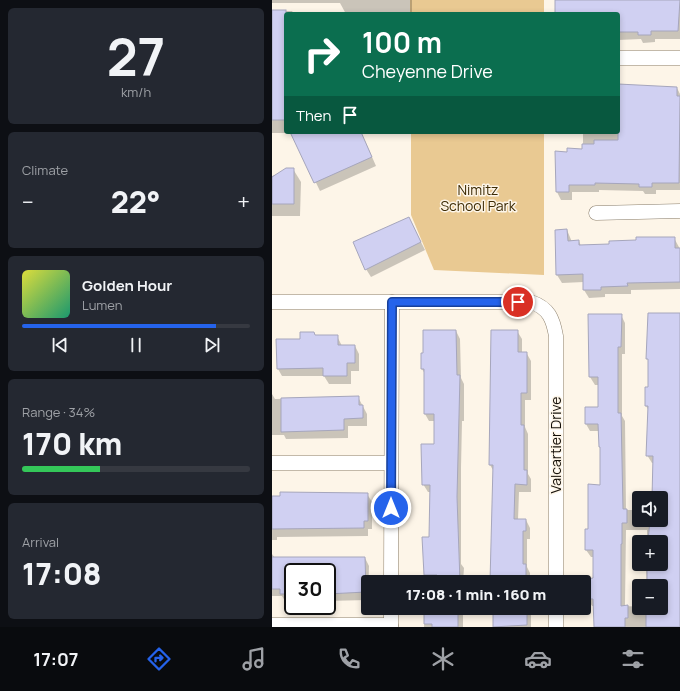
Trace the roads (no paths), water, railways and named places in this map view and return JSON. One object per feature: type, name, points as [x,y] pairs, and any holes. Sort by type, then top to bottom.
[{"type":"street","points":[[620,58],[680,58]]},
{"type":"street","points":[[596,213],[680,212]]},
{"type":"street","points":[[272,302],[392,302],[391,575]]},
{"type":"street","name":"Valcartier Drive","points":[[392,302],[531,302],[541,305],[552,316],[556,336],[556,575]]},
{"type":"street","points":[[272,463],[391,463]]},
{"type":"street","points":[[272,624],[391,626],[391,615]]},
{"type":"street","points":[[556,615],[556,627]]},
{"type":"park label","name":"Nimitz School Park","points":[[478,198]]}]
